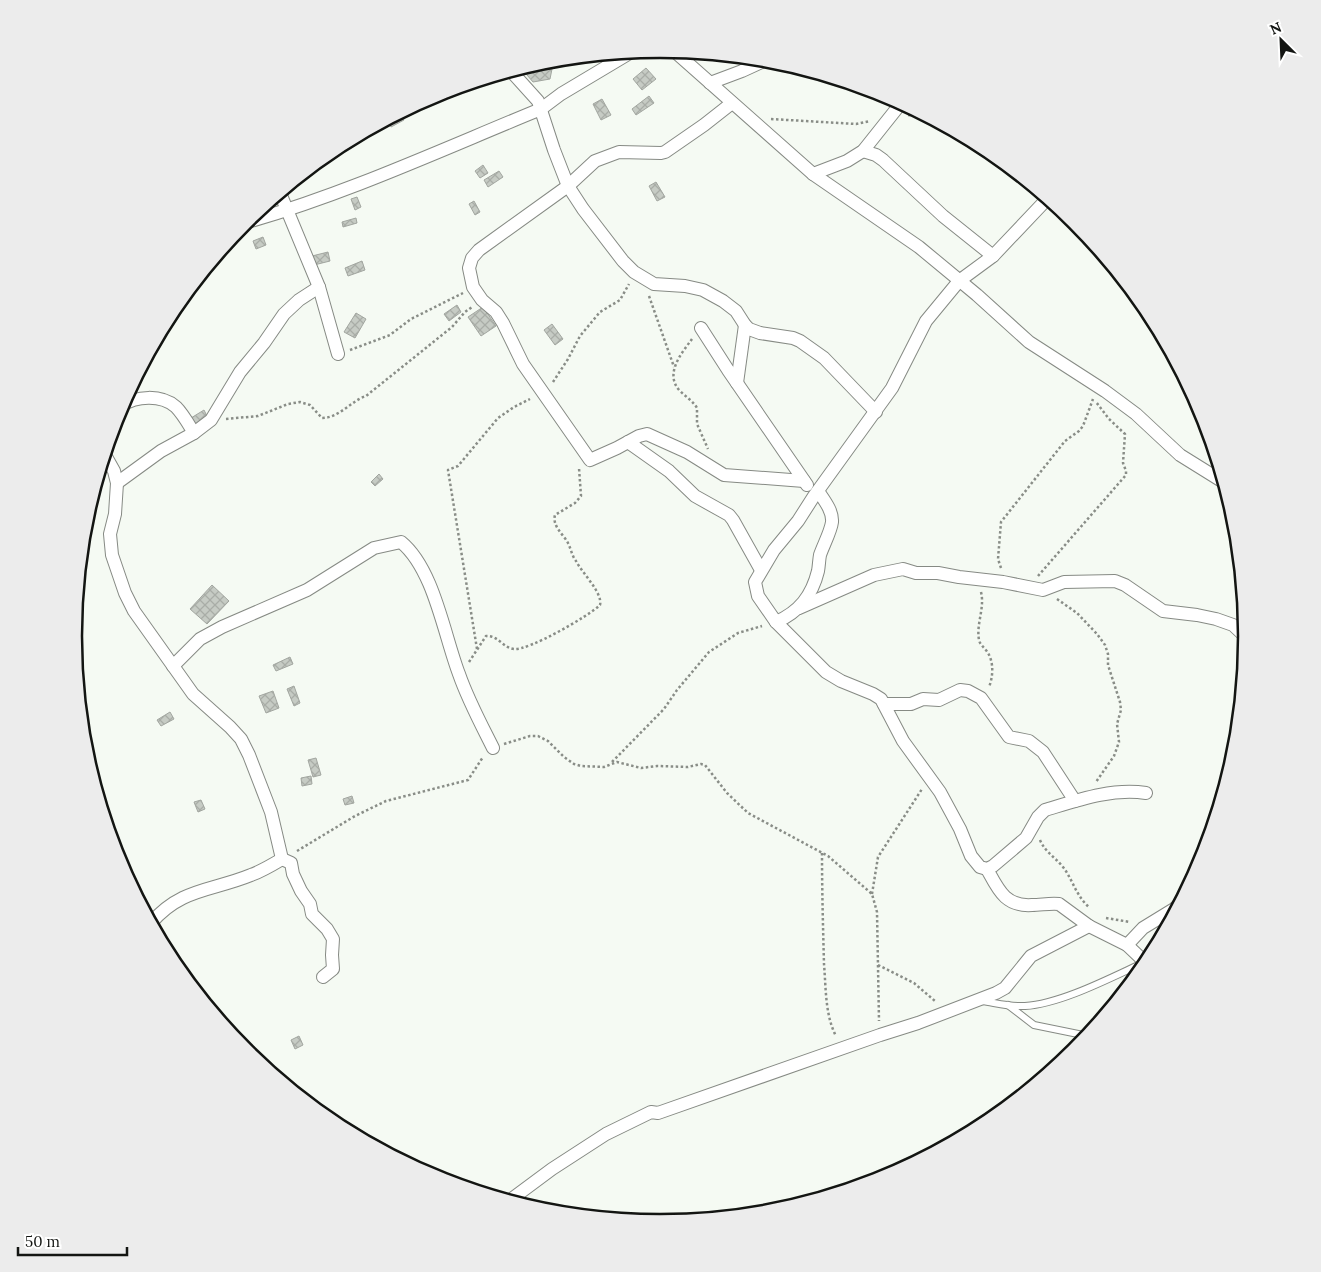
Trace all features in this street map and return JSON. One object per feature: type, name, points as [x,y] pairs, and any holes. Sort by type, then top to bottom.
[{"type":"street","points":[[683,59],[813,174],[919,247],[1029,342],[1136,414],[1180,455],[1216,478]]},
{"type":"street","points":[[260,218],[328,196],[541,109],[609,60]]},
{"type":"street","points":[[710,83],[754,65]]},
{"type":"street","points":[[516,76],[538,101],[568,186],[582,209],[623,261],[637,274],[654,284],[685,286],[703,290],[723,301],[736,311],[745,325],[760,333],[787,336],[800,341],[824,358],[876,412]]},
{"type":"street","points":[[732,103],[665,152],[616,152],[590,164],[568,186],[479,250],[472,258],[469,268],[473,287],[482,300],[496,312],[523,364],[591,460],[641,435],[647,434],[671,444],[719,473],[729,476],[804,481]]},
{"type":"street","points":[[813,174],[846,161],[862,151],[896,108]]},
{"type":"street","points":[[862,151],[876,155],[883,160],[943,216],[993,256]]},
{"type":"street","points":[[282,199],[286,211],[298,233],[319,287],[338,354]]},
{"type":"street","points":[[1044,203],[993,256],[959,280],[926,321],[892,388],[761,570],[756,582],[758,596],[776,622],[826,672],[841,681],[873,694],[884,704],[902,742],[929,777],[950,810],[971,856],[980,867],[987,868],[993,866],[1026,838],[1035,822],[1045,810],[1110,793],[1129,791],[1146,793]]},
{"type":"street","points":[[117,483],[161,450],[194,432],[211,420],[240,372],[264,343],[284,314],[299,300],[319,287]]},
{"type":"street","points":[[737,383],[745,325]]},
{"type":"street","points":[[701,328],[804,481],[830,510],[832,522],[820,556],[818,571],[808,596],[799,608],[789,616],[776,622]]},
{"type":"street","points":[[133,400],[152,398],[176,407],[194,432]]},
{"type":"street","points":[[628,442],[663,466],[695,496],[729,515],[761,570]]},
{"type":"street","points":[[109,462],[114,470],[117,483],[115,514],[110,534],[112,555],[125,593],[131,605],[193,694],[241,739],[271,812],[282,859]]},
{"type":"street","points":[[173,666],[200,639],[239,619],[307,590],[374,548],[401,542],[412,550],[431,590],[459,676],[493,748]]},
{"type":"street","points":[[799,608],[874,576],[903,568],[916,573],[938,573],[1003,582],[1043,590],[1064,582],[1119,582],[1163,611],[1216,619],[1233,625],[1239,630]]},
{"type":"street","points":[[884,704],[911,704],[923,699],[939,700],[960,690],[974,693],[1009,737],[1029,741],[1043,752],[1080,800]]},
{"type":"street","points":[[156,918],[160,912],[185,896],[251,876],[282,859]]},
{"type":"street","points":[[282,859],[291,863],[296,882],[310,904],[312,914],[327,929],[333,939],[333,969],[323,977]]},
{"type":"street","points":[[987,868],[998,889],[1012,903],[1029,906],[1059,904],[1089,926],[1127,945],[1139,961]]},
{"type":"street","points":[[1127,945],[1139,931],[1168,913]]},
{"type":"street","points":[[516,1196],[552,1169],[606,1134],[650,1112],[658,1113],[947,1012],[1005,988],[1031,956],[1089,926]]},
{"type":"lane","points":[[979,1000],[1022,1006],[1049,1001],[1078,992],[1132,970]]},
{"type":"lane","points":[[1007,1004],[1034,1025],[1079,1034]]},
{"type":"path","points":[[748,117],[856,124],[889,117]]},
{"type":"path","points":[[477,649],[448,470],[456,468],[498,418],[514,407],[543,392],[556,379],[580,336],[600,312],[620,300],[637,274],[650,298],[674,367],[675,384],[697,408],[697,424],[708,449],[706,464]]},
{"type":"path","points":[[338,354],[390,335],[410,319],[473,287]]},
{"type":"path","points":[[211,420],[258,416],[288,404],[300,402],[310,405],[322,418],[330,418],[356,399],[366,396],[452,327],[464,312],[482,300]]},
{"type":"path","points":[[674,367],[682,352],[701,328]]},
{"type":"path","points":[[1027,588],[1127,472],[1123,463],[1125,434],[1109,419],[1093,399],[1082,377]]},
{"type":"path","points":[[1002,569],[998,559],[1001,522],[1065,441],[1083,426],[1093,399]]},
{"type":"path","points":[[459,676],[484,638],[488,636],[495,638],[512,649],[524,648],[578,621],[600,605],[601,600],[598,594],[575,560],[568,543],[554,523],[556,514],[575,503],[581,496],[578,444]]},
{"type":"path","points":[[976,579],[982,602],[979,640],[988,654],[992,672],[984,704]]},
{"type":"path","points":[[1043,590],[1077,613],[1097,634],[1108,654],[1108,665],[1120,702],[1121,710],[1116,724],[1119,742],[1117,749],[1114,756],[1080,800]]},
{"type":"path","points":[[609,765],[664,709],[677,690],[709,652],[738,633],[776,622]]},
{"type":"path","points":[[282,859],[355,816],[386,801],[468,780],[486,752],[530,736],[538,736],[574,764],[582,766],[604,767],[615,762],[622,762],[641,768],[705,765],[727,793],[748,813],[828,856],[872,894]]},
{"type":"path","points":[[880,1034],[877,912],[872,894],[875,869],[878,857],[929,777]]},
{"type":"path","points":[[1035,822],[1042,844],[1063,867],[1082,902],[1095,913]]},
{"type":"path","points":[[822,853],[824,950],[828,1009],[832,1028],[843,1048]]},
{"type":"path","points":[[1104,918],[1126,922],[1151,923]]},
{"type":"path","points":[[878,966],[914,983],[947,1012]]},
{"type":"building","points":[[552,68],[550,79],[533,82],[526,74]]},
{"type":"building","points":[[646,68],[656,79],[642,90],[633,79]]},
{"type":"building","points":[[649,96],[654,103],[636,115],[632,109]]},
{"type":"building","points":[[602,99],[611,115],[601,120],[593,104]]},
{"type":"building","points":[[403,118],[404,120],[391,127],[390,125]]},
{"type":"building","points":[[483,165],[488,173],[480,178],[475,171]]},
{"type":"building","points":[[499,171],[503,177],[488,187],[484,180]]},
{"type":"building","points":[[656,182],[665,197],[657,201],[649,186]]},
{"type":"building","points":[[357,197],[361,207],[355,210],[351,199]]},
{"type":"building","points":[[474,201],[480,212],[475,215],[469,204]]},
{"type":"building","points":[[356,218],[357,223],[343,227],[342,222]]},
{"type":"building","points":[[263,237],[266,245],[256,249],[253,241]]},
{"type":"building","points":[[328,252],[330,261],[314,265],[312,256]]},
{"type":"building","points":[[362,261],[365,270],[348,276],[345,268]]},
{"type":"building","points":[[457,305],[461,312],[449,321],[444,314]]},
{"type":"building","points":[[483,307],[496,326],[481,336],[468,317]]},
{"type":"building","points":[[356,313],[366,319],[355,338],[344,332]]},
{"type":"building","points":[[552,324],[563,339],[555,345],[544,330]]},
{"type":"building","points":[[204,410],[207,416],[195,424],[191,418]]},
{"type":"building","points":[[379,474],[383,479],[375,486],[371,482]]},
{"type":"building","points":[[212,585],[229,601],[207,624],[190,609]]},
{"type":"building","points":[[290,657],[293,664],[276,671],[273,665]]},
{"type":"building","points":[[294,686],[300,703],[294,706],[287,689]]},
{"type":"building","points":[[273,691],[279,708],[266,713],[259,696]]},
{"type":"building","points":[[170,712],[174,719],[161,726],[157,720]]},
{"type":"building","points":[[316,758],[321,775],[313,777],[308,760]]},
{"type":"building","points":[[311,776],[312,784],[302,786],[301,778]]},
{"type":"building","points":[[352,796],[354,803],[345,805],[343,799]]},
{"type":"building","points":[[201,800],[205,809],[198,812],[194,802]]},
{"type":"building","points":[[299,1036],[303,1045],[295,1049],[291,1040]]}]
